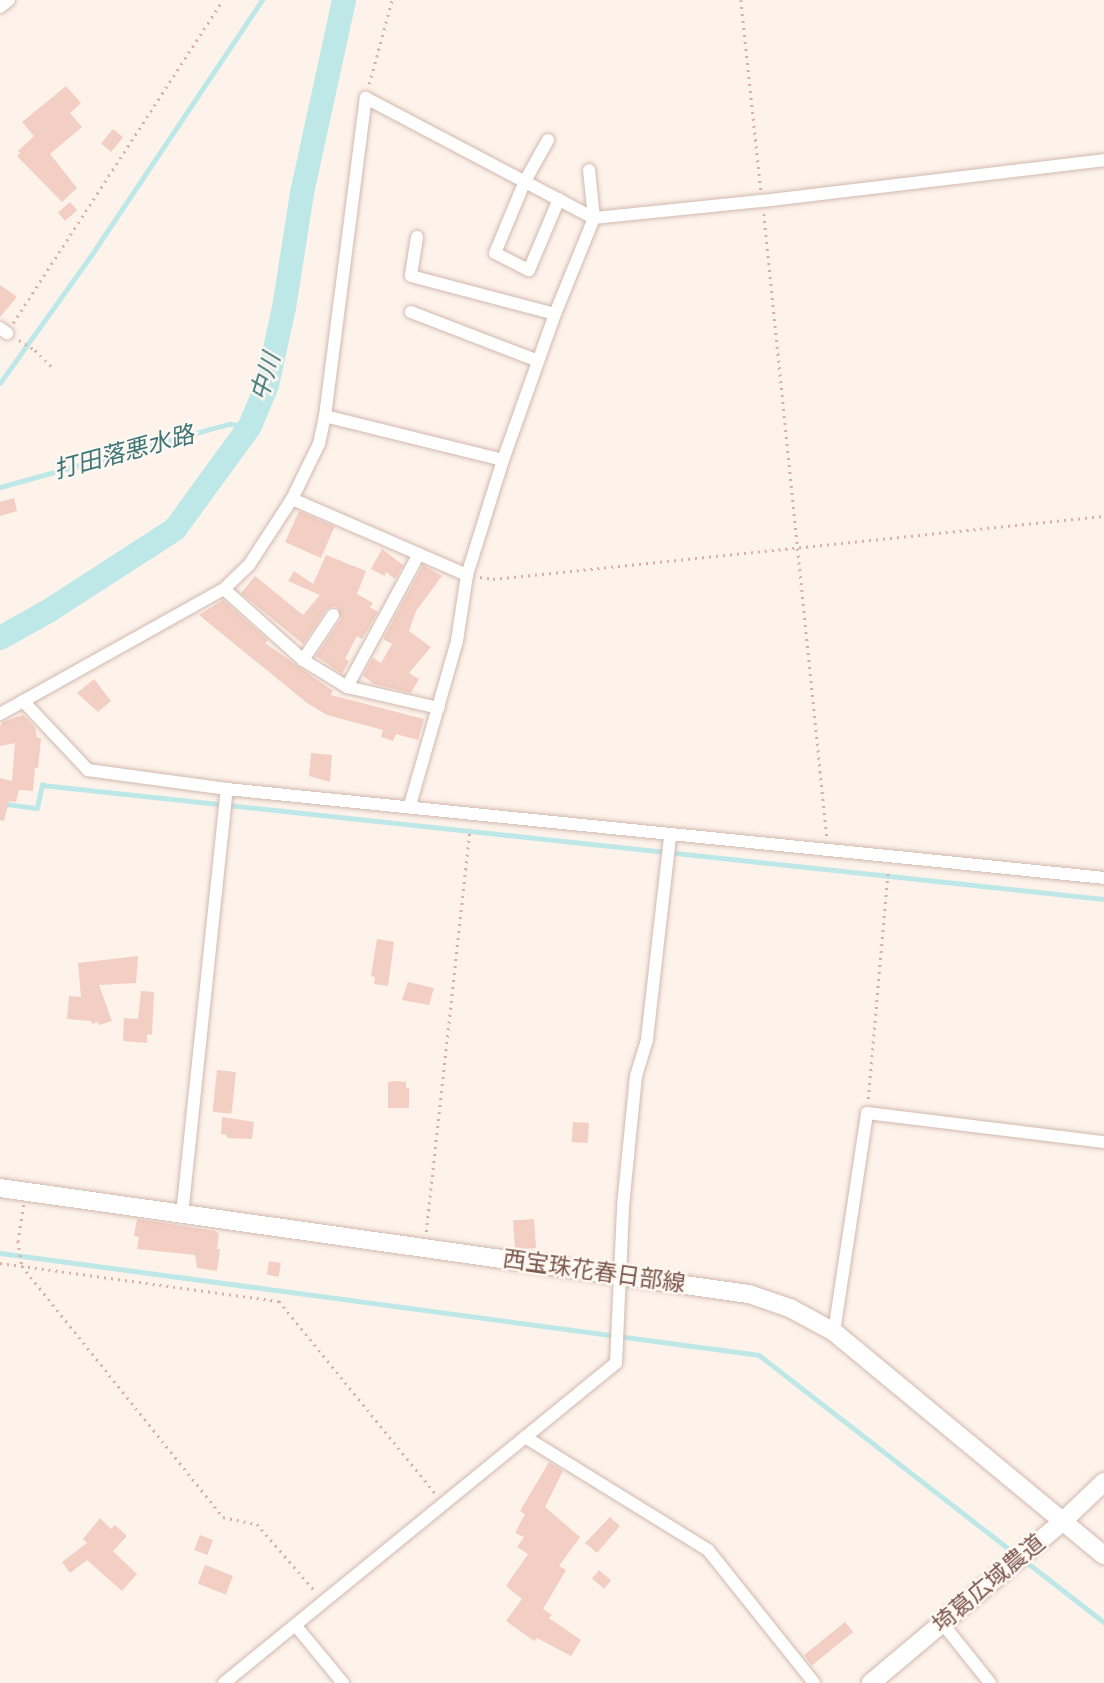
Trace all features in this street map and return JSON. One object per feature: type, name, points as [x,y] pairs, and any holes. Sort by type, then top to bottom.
[{"type":"main road","name":"西宝珠花春日部線","points":[[0,1188],[182,1216],[749,1294],[790,1308],[834,1332],[1104,1555]]},
{"type":"main road","name":"埼葛広域農道","points":[[871,1683],[1062,1522],[1104,1482]]},
{"type":"street","points":[[0,7],[9,0]]},
{"type":"street","points":[[0,715],[185,614],[224,589],[249,565],[292,499],[319,444],[325,416],[366,98],[594,218],[1104,160]]},
{"type":"street","points":[[548,140],[525,181],[495,253],[530,270],[559,200]]},
{"type":"street","points":[[410,805],[457,641],[467,575],[503,460],[555,314],[594,218],[589,170]]},
{"type":"street","points":[[417,237],[411,276],[555,314]]},
{"type":"street","points":[[411,313],[538,361]]},
{"type":"street","points":[[325,416],[503,460]]},
{"type":"street","points":[[292,499],[467,575]]},
{"type":"street","points":[[347,687],[419,554]]},
{"type":"street","points":[[224,589],[303,660],[347,687],[439,708]]},
{"type":"street","points":[[303,660],[333,615]]},
{"type":"street","points":[[23,701],[88,770],[227,789],[410,805],[670,836],[828,848],[890,857],[1104,878]]},
{"type":"street","points":[[182,1216],[227,789]]},
{"type":"street","points":[[224,1683],[616,1363],[623,1206],[636,1076],[647,1039],[670,836]]},
{"type":"street","points":[[834,1332],[867,1113],[1104,1142]]},
{"type":"street","points":[[525,1437],[708,1549],[814,1683]]},
{"type":"street","points":[[942,1623],[990,1683]]},
{"type":"street","points":[[296,1626],[343,1683]]},
{"type":"path","points":[[53,368],[35,350],[3,330],[223,0]]},
{"type":"path","points":[[366,98],[392,0]]},
{"type":"path","points":[[741,0],[828,848]]},
{"type":"path","points":[[467,575],[493,579],[1104,516]]},
{"type":"path","points":[[424,1249],[472,812]]},
{"type":"path","points":[[867,1113],[890,857]]},
{"type":"path","points":[[27,1191],[18,1241],[22,1266],[223,1517],[257,1524],[325,1602]]},
{"type":"path","points":[[0,1263],[279,1301],[444,1504]]},
{"type":"building","points":[[66,86],[81,103],[70,113],[82,127],[50,154],[77,188],[62,202],[17,156],[20,153],[18,151],[34,136],[22,122]]},
{"type":"building","points":[[113,129],[123,137],[111,152],[101,144]]},
{"type":"building","points":[[70,202],[77,210],[65,221],[58,212]]},
{"type":"building","points":[[0,285],[17,297],[0,317]]},
{"type":"building","points":[[14,498],[17,511],[0,516],[0,502]]},
{"type":"building","points":[[299,511],[335,527],[321,558],[285,542]]},
{"type":"building","points":[[382,549],[403,565],[395,579],[386,572],[385,576],[371,569]]},
{"type":"building","points":[[326,555],[366,571],[357,594],[373,603],[370,607],[378,612],[362,639],[357,636],[345,659],[349,661],[342,674],[316,656],[341,619],[338,608],[333,606],[326,610],[303,644],[241,593],[255,576],[303,615],[320,595],[288,581],[294,571],[313,584]]},
{"type":"building","points":[[423,565],[442,576],[416,611],[409,631],[431,647],[409,673],[419,679],[411,693],[374,684],[363,676],[373,658],[381,663],[392,644],[383,639]]},
{"type":"building","points":[[223,600],[268,640],[265,643],[333,691],[331,695],[424,719],[418,740],[396,734],[393,741],[381,737],[383,730],[327,715],[307,703],[199,615]]},
{"type":"building","points":[[94,679],[111,701],[98,712],[77,693]]},
{"type":"building","points":[[23,715],[35,727],[37,738],[41,738],[38,768],[35,768],[33,791],[19,790],[16,802],[9,801],[4,821],[0,820],[0,778],[12,781],[15,743],[0,746],[0,727],[2,722]]},
{"type":"building","points":[[311,753],[332,755],[330,782],[309,776]]},
{"type":"building","points":[[377,939],[394,942],[388,986],[374,984],[375,977],[371,976]]},
{"type":"building","points":[[138,956],[136,983],[99,985],[112,1021],[99,1025],[98,1022],[92,1024],[91,1021],[67,1019],[69,996],[81,997],[78,963]]},
{"type":"building","points":[[408,982],[434,988],[429,1005],[402,1000]]},
{"type":"building","points":[[141,991],[154,992],[152,1035],[147,1034],[147,1043],[123,1041],[124,1018],[138,1019]]},
{"type":"building","points":[[217,1070],[236,1072],[232,1114],[213,1112]]},
{"type":"building","points":[[388,1082],[406,1082],[406,1088],[409,1088],[409,1108],[388,1108]]},
{"type":"building","points":[[222,1117],[254,1122],[252,1139],[227,1138],[227,1135],[221,1134]]},
{"type":"building","points":[[573,1122],[589,1123],[588,1143],[572,1142]]},
{"type":"building","points":[[137,1219],[215,1231],[219,1234],[217,1249],[220,1249],[217,1271],[197,1268],[195,1255],[137,1249],[139,1237],[134,1236]]},
{"type":"building","points":[[534,1219],[536,1248],[515,1249],[513,1220]]},
{"type":"building","points":[[269,1261],[281,1263],[279,1277],[267,1275]]},
{"type":"building","points":[[549,1462],[563,1471],[545,1507],[580,1537],[559,1566],[566,1570],[543,1609],[552,1615],[549,1618],[581,1640],[571,1656],[537,1638],[534,1641],[506,1621],[522,1599],[506,1586],[528,1554],[517,1547],[524,1537],[515,1533],[525,1514],[520,1511]]},
{"type":"building","points":[[610,1517],[620,1526],[597,1553],[585,1543]]},
{"type":"building","points":[[100,1518],[111,1529],[115,1525],[127,1536],[113,1551],[137,1574],[122,1591],[87,1560],[70,1573],[62,1562],[87,1543],[83,1539]]},
{"type":"building","points":[[200,1535],[213,1540],[207,1555],[194,1550]]},
{"type":"building","points":[[205,1565],[233,1576],[226,1594],[198,1584]]},
{"type":"building","points":[[599,1570],[611,1580],[604,1589],[592,1578]]},
{"type":"building","points":[[845,1622],[853,1632],[812,1665],[804,1655]]},
{"type":"waterway","points":[[0,383],[94,251],[262,0]]},
{"type":"waterway","name":"中川","points":[[0,638],[50,610],[175,529],[250,426],[267,385],[284,308],[302,193],[344,0]]},
{"type":"waterway","name":"打田落悪水路","points":[[0,487],[229,424],[250,426]]},
{"type":"waterway","points":[[0,803],[37,808],[42,785],[1104,899]]},
{"type":"waterway","points":[[0,1253],[759,1355],[1017,1555]]},
{"type":"waterway","points":[[1024,1560],[1104,1622]]}]
